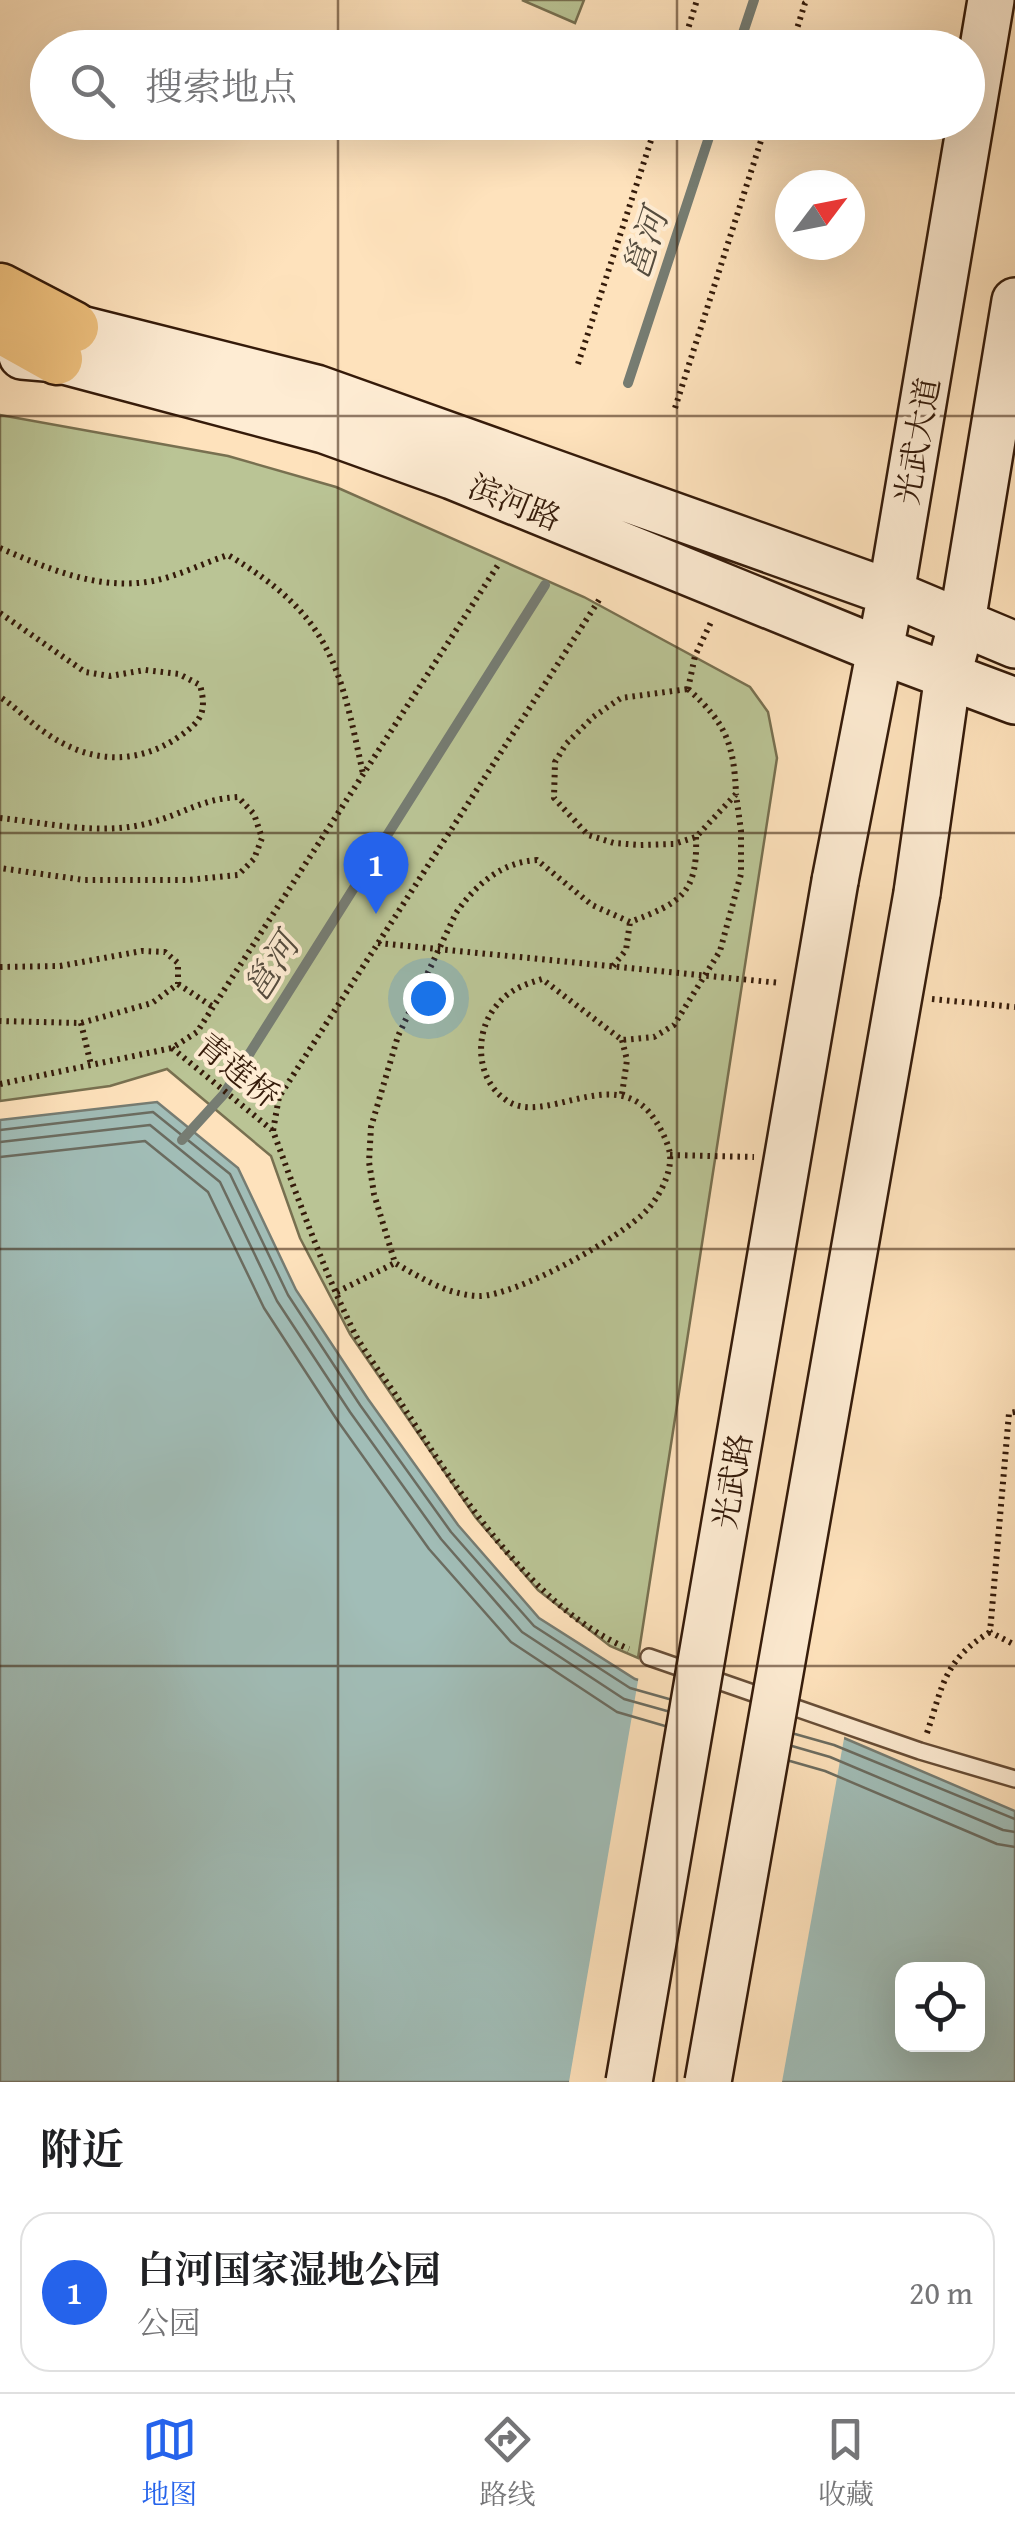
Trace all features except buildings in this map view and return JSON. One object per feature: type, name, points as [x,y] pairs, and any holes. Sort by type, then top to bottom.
[{"type":"main road","name":"光武大道","points":[[985,36],[991,0]]},
{"type":"main road","name":"光武大道","points":[[835,881],[891,593],[967,140]]},
{"type":"main road","points":[[0,289],[65,343]]},
{"type":"main road","points":[[708,2082],[917,893],[948,676],[962,622],[1015,302]]},
{"type":"main road","name":"滨河路","points":[[0,318],[452,476],[878,650],[1015,701]]},
{"type":"main road","points":[[0,327],[65,343]]},
{"type":"main road","name":"滨河路","points":[[0,354],[65,343],[316,388],[891,593],[1015,646]]},
{"type":"main road","name":"光武路","points":[[629,2082],[835,881]]},
{"type":"lane","points":[[649,1657],[1015,1780]]},
{"type":"path","points":[[688,30],[697,0]]},
{"type":"path","points":[[797,30],[809,0]]},
{"type":"path","points":[[578,364],[651,140]]},
{"type":"path","points":[[674,408],[761,140]]},
{"type":"path","points":[[0,548],[70,576],[114,584],[155,580],[228,555],[258,572],[305,612],[331,654],[348,703],[363,775]]},
{"type":"path","points":[[0,1084],[172,1048],[197,1032],[500,562]]},
{"type":"path","points":[[599,600],[279,1096],[273,1131],[354,1332],[426,1441],[480,1516],[540,1586],[606,1639],[649,1657]]},
{"type":"path","points":[[0,614],[85,672],[110,676],[144,670],[178,674],[200,685],[206,705],[199,723],[176,740],[139,757],[107,759],[74,750],[43,732],[0,697]]},
{"type":"path","points":[[688,690],[695,656]]},
{"type":"path","points":[[622,1040],[654,1037],[674,1024],[720,951],[741,874],[741,832],[729,739],[713,712],[688,690],[621,698],[593,717],[554,762],[554,798],[588,835],[614,843],[674,844],[696,837],[736,794]]},
{"type":"path","points":[[0,818],[114,828],[148,824],[210,798],[238,797],[254,814],[262,838],[254,859],[238,875],[188,880],[84,880],[0,868]]},
{"type":"path","points":[[542,978],[516,988],[495,1006],[481,1037],[482,1062],[491,1084],[507,1102],[528,1106],[622,1094],[642,1105],[657,1122],[670,1155],[664,1185],[647,1210],[616,1234],[539,1278],[484,1296],[460,1294],[431,1284],[395,1262],[368,1162],[371,1127],[398,1036],[440,949],[468,895],[516,862],[538,860],[592,905],[630,922],[662,910],[690,887],[697,864],[696,837]]},
{"type":"path","points":[[612,967],[626,950],[630,922]]},
{"type":"path","points":[[378,943],[782,984]]},
{"type":"path","points":[[0,967],[60,966],[142,951],[166,952],[178,963],[178,984]]},
{"type":"path","points":[[542,978],[544,960]]},
{"type":"path","points":[[542,978],[622,1040],[627,1060],[622,1094]]},
{"type":"path","points":[[178,984],[213,1007]]},
{"type":"path","points":[[0,1021],[81,1022],[152,1004],[178,984]]},
{"type":"path","points":[[918,998],[1015,1007]]},
{"type":"path","points":[[81,1022],[91,1065]]},
{"type":"path","name":"青莲桥","points":[[172,1048],[273,1131]]},
{"type":"path","points":[[337,1292],[395,1262]]},
{"type":"path","points":[[990,1632],[1009,1413],[1015,1412]]},
{"type":"path","points":[[990,1632],[1015,1644]]},
{"type":"path","points":[[920,1751],[946,1675],[964,1648],[990,1632]]},
{"type":"green space","points":[[522,0],[584,0],[575,23]]},
{"type":"green space","points":[[0,415],[228,456],[336,487],[584,597],[750,687],[768,712],[777,758],[638,1658],[610,1646],[538,1590],[476,1518],[350,1334],[300,1238],[271,1156],[167,1069],[110,1086],[0,1101]]},
{"type":"water","points":[[157,1102],[238,1168],[296,1290],[368,1399],[458,1525],[539,1618],[635,1679],[837,1735],[1015,1811],[1015,2082],[0,2082],[0,1120]]},
{"type":"pier","points":[[639,1675],[845,1733],[782,2082],[569,2082]]},
{"type":"waterway","name":"邕河","points":[[744,30],[754,0]]},
{"type":"waterway","name":"邕河","points":[[628,383],[708,140]]},
{"type":"waterway","name":"邕河","points":[[182,1140],[224,1094],[545,585]]},
{"type":"place","name":"白河国家湿地公园","points":[[376,914]]}]
